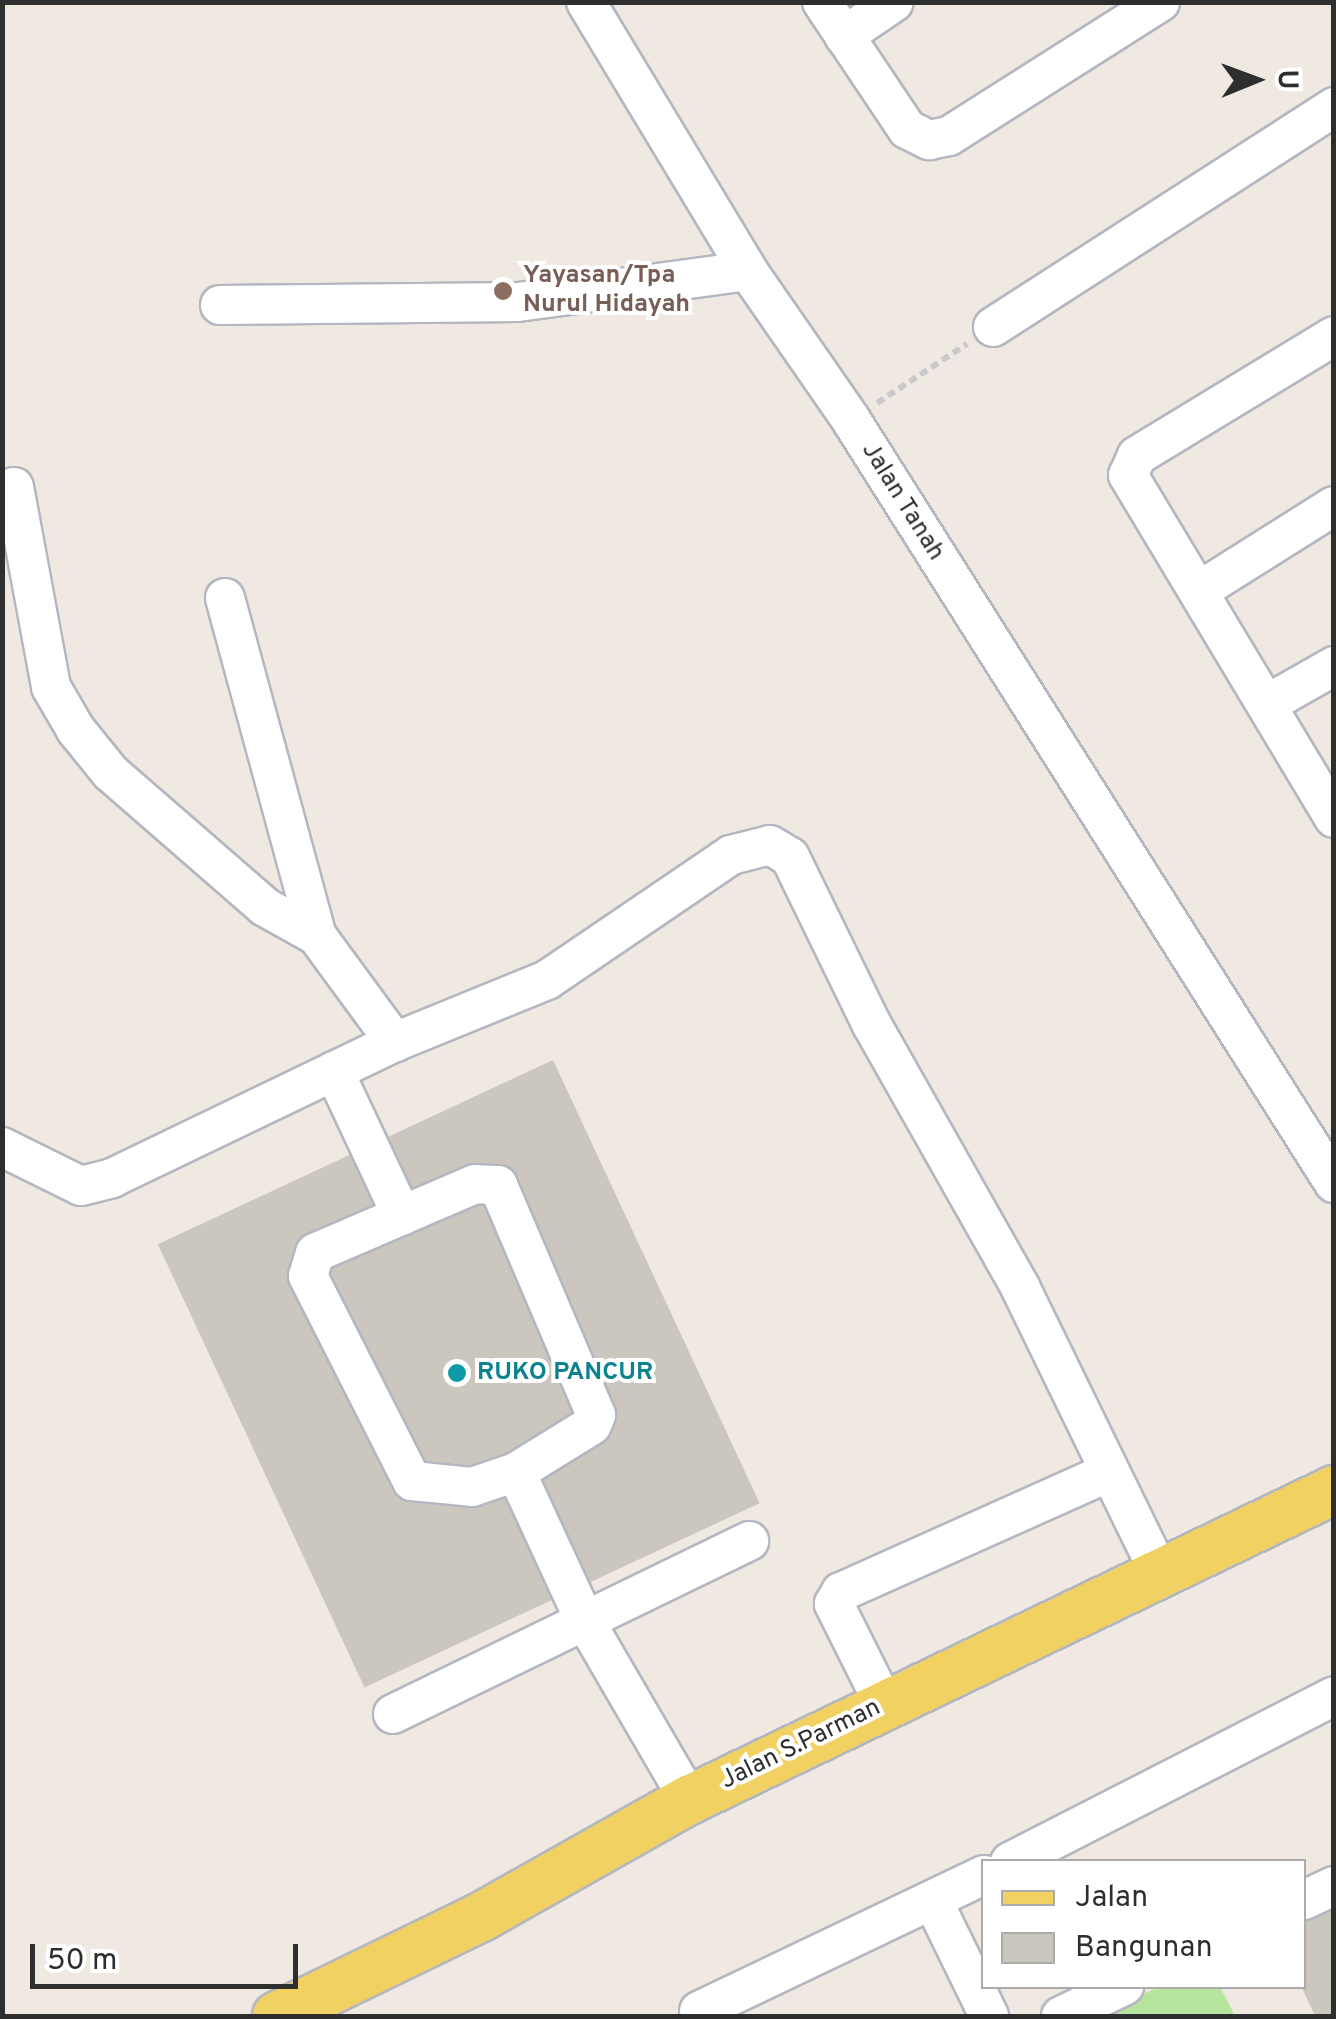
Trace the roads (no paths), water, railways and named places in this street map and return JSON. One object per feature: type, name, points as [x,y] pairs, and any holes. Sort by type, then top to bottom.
[{"type":"main road","name":"Jalan S.Parman","points":[[277,2016],[481,1917],[689,1800],[1158,1570],[1334,1490]]},
{"type":"street","name":"Jalan Tanah","points":[[586,2],[748,271],[850,420],[1334,1183]]},
{"type":"street","points":[[822,2],[908,128],[930,140],[949,136],[1160,2]]},
{"type":"street","points":[[844,36],[894,2]]},
{"type":"street","points":[[994,327],[1334,107]]},
{"type":"street","points":[[220,305],[518,302],[748,271]]},
{"type":"street","points":[[1334,336],[1128,464],[1128,476],[1202,589],[1334,818]]},
{"type":"street","points":[[14,487],[51,687],[76,730],[111,772],[265,907],[317,936]]},
{"type":"street","points":[[1202,589],[1333,506]]},
{"type":"street","points":[[225,598],[317,936],[394,1042]]},
{"type":"street","points":[[1269,702],[1334,666]]},
{"type":"street","points":[[2,1147],[80,1186],[95,1183],[394,1042],[547,980],[731,855],[770,845],[782,849],[1020,1287],[1158,1570]]},
{"type":"street","points":[[334,1071],[402,1216]]},
{"type":"street","points":[[475,1184],[498,1186],[596,1415],[592,1425],[516,1472],[472,1487],[412,1481],[308,1276],[314,1253],[475,1184]]},
{"type":"street","points":[[516,1472],[585,1620],[689,1800]]},
{"type":"street","points":[[884,1704],[834,1604],[841,1592],[1110,1472]]},
{"type":"street","points":[[393,1714],[749,1540]]},
{"type":"street","points":[[1016,1859],[1334,1696]]},
{"type":"street","points":[[698,2011],[981,1876]]},
{"type":"street","points":[[1306,1899],[1334,1886]]},
{"type":"street","points":[[933,1900],[989,2016]]},
{"type":"street","points":[[1062,2016],[1118,1989]]},
{"type":"place","name":"Yayasan/Tpa Nurul Hidayah","points":[[503,291]]},
{"type":"place","name":"RUKO PANCUR","points":[[457,1373]]}]
